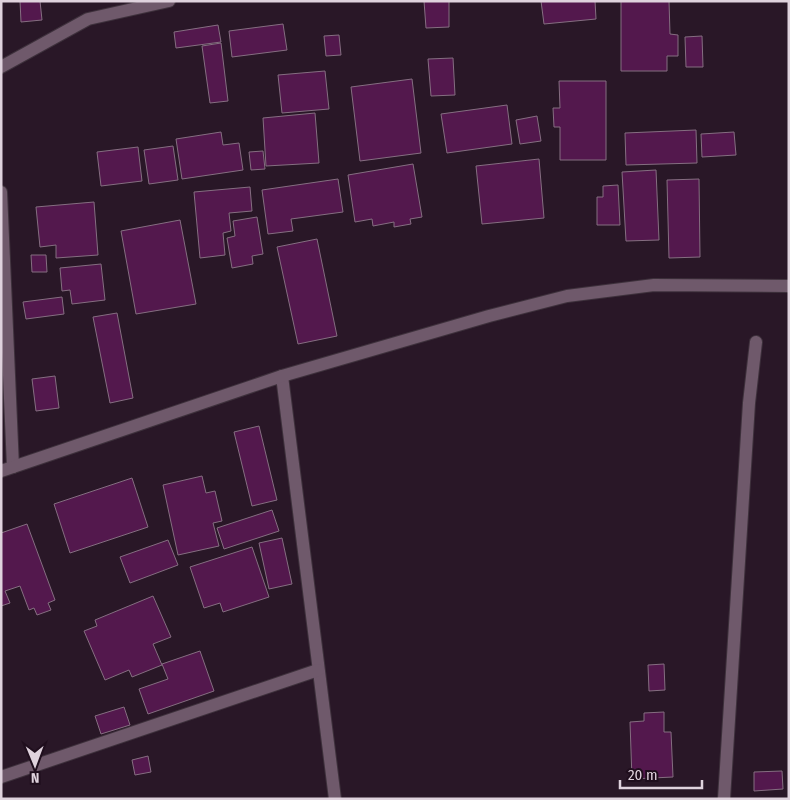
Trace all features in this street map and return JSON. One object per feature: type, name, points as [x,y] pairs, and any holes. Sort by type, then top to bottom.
[{"type":"street","points":[[1,67],[88,19],[169,1]]},
{"type":"street","points":[[1,192],[7,469],[282,376],[490,316],[567,296],[654,285],[789,286]]},
{"type":"street","points":[[724,799],[749,403],[756,342]]},
{"type":"street","points":[[282,376],[335,799]]},
{"type":"street","points":[[1,777],[318,670]]},
{"type":"building","points":[[20,1],[40,1],[42,20],[21,22]]},
{"type":"building","points":[[424,1],[449,1],[449,27],[426,28]]},
{"type":"building","points":[[541,1],[595,1],[596,19],[544,24]]},
{"type":"building","points":[[621,1],[669,1],[670,34],[678,35],[678,56],[667,56],[667,71],[621,71]]},
{"type":"building","points":[[283,24],[287,50],[232,57],[229,31]]},
{"type":"building","points":[[218,25],[221,42],[176,48],[174,32]]},
{"type":"building","points":[[339,35],[341,55],[326,56],[324,36]]},
{"type":"building","points":[[702,36],[703,67],[686,67],[685,37]]},
{"type":"building","points":[[221,43],[228,101],[210,103],[202,46]]},
{"type":"building","points":[[453,58],[455,95],[431,96],[428,59]]},
{"type":"building","points":[[325,71],[329,109],[282,113],[278,75]]},
{"type":"building","points":[[412,79],[421,153],[360,161],[351,87]]},
{"type":"building","points":[[559,81],[606,81],[606,160],[560,160],[560,127],[554,127],[553,108],[560,108]]},
{"type":"building","points":[[507,105],[512,144],[447,153],[441,114]]},
{"type":"building","points":[[315,113],[319,163],[266,166],[263,118]]},
{"type":"building","points":[[537,116],[541,141],[520,144],[516,120]]},
{"type":"building","points":[[696,130],[697,163],[626,165],[625,133]]},
{"type":"building","points":[[221,132],[223,145],[239,143],[243,170],[182,179],[176,139]]},
{"type":"building","points":[[734,132],[736,155],[702,157],[701,134]]},
{"type":"building","points":[[173,146],[178,180],[149,184],[144,150]]},
{"type":"building","points":[[138,147],[142,181],[101,186],[97,152]]},
{"type":"building","points":[[263,151],[265,169],[251,170],[249,152]]},
{"type":"building","points":[[539,159],[544,218],[482,224],[476,166]]},
{"type":"building","points":[[413,164],[422,217],[410,219],[411,224],[394,227],[394,222],[373,226],[372,219],[355,222],[348,175]]},
{"type":"building","points":[[656,170],[659,240],[626,241],[622,172]]},
{"type":"building","points":[[338,179],[343,212],[291,219],[293,231],[268,234],[262,190]]},
{"type":"building","points":[[699,179],[700,257],[669,258],[667,180]]},
{"type":"building","points":[[618,185],[620,225],[597,225],[597,197],[603,197],[603,186]]},
{"type":"building","points":[[250,187],[252,211],[229,213],[231,231],[223,233],[225,255],[200,258],[194,192]]},
{"type":"building","points":[[94,202],[98,255],[56,258],[56,245],[40,247],[36,207]]},
{"type":"building","points":[[257,217],[263,254],[252,256],[253,264],[232,268],[227,238],[235,236],[233,221]]},
{"type":"building","points":[[180,220],[196,304],[136,314],[121,231]]},
{"type":"building","points":[[317,239],[337,336],[298,344],[277,247]]},
{"type":"building","points":[[31,255],[46,255],[47,272],[32,272]]},
{"type":"building","points":[[101,264],[105,300],[72,304],[70,290],[62,291],[60,268]]},
{"type":"building","points":[[62,297],[64,314],[26,319],[23,302]]},
{"type":"building","points":[[117,313],[133,398],[110,403],[93,317]]},
{"type":"building","points":[[55,376],[59,408],[36,411],[32,379]]},
{"type":"building","points":[[259,426],[277,500],[252,506],[234,432]]},
{"type":"building","points":[[202,476],[206,493],[215,491],[222,521],[213,523],[219,546],[178,555],[163,485]]},
{"type":"building","points":[[132,478],[148,527],[70,553],[54,504]]},
{"type":"building","points":[[272,510],[279,531],[224,549],[217,528]]},
{"type":"building","points":[[27,524],[55,600],[48,603],[51,610],[37,615],[34,608],[29,610],[20,586],[5,591],[10,603],[1,606],[1,533]]},
{"type":"building","points":[[282,538],[292,584],[269,589],[259,543]]},
{"type":"building","points":[[168,540],[178,565],[130,583],[120,557]]},
{"type":"building","points":[[252,547],[269,597],[223,612],[220,603],[204,608],[190,567]]},
{"type":"building","points":[[153,596],[171,637],[153,644],[162,665],[132,677],[129,670],[105,680],[84,631],[97,626],[95,620]]},
{"type":"building","points":[[200,651],[214,691],[148,714],[139,689],[168,679],[162,664]]},
{"type":"building","points":[[664,664],[665,690],[649,691],[648,665]]},
{"type":"building","points":[[124,707],[130,725],[101,734],[95,716]]},
{"type":"building","points":[[664,712],[664,732],[671,732],[673,777],[632,779],[630,722],[644,721],[644,713]]},
{"type":"building","points":[[148,756],[151,772],[135,775],[132,760]]},
{"type":"building","points":[[782,771],[783,789],[754,791],[754,772]]}]
